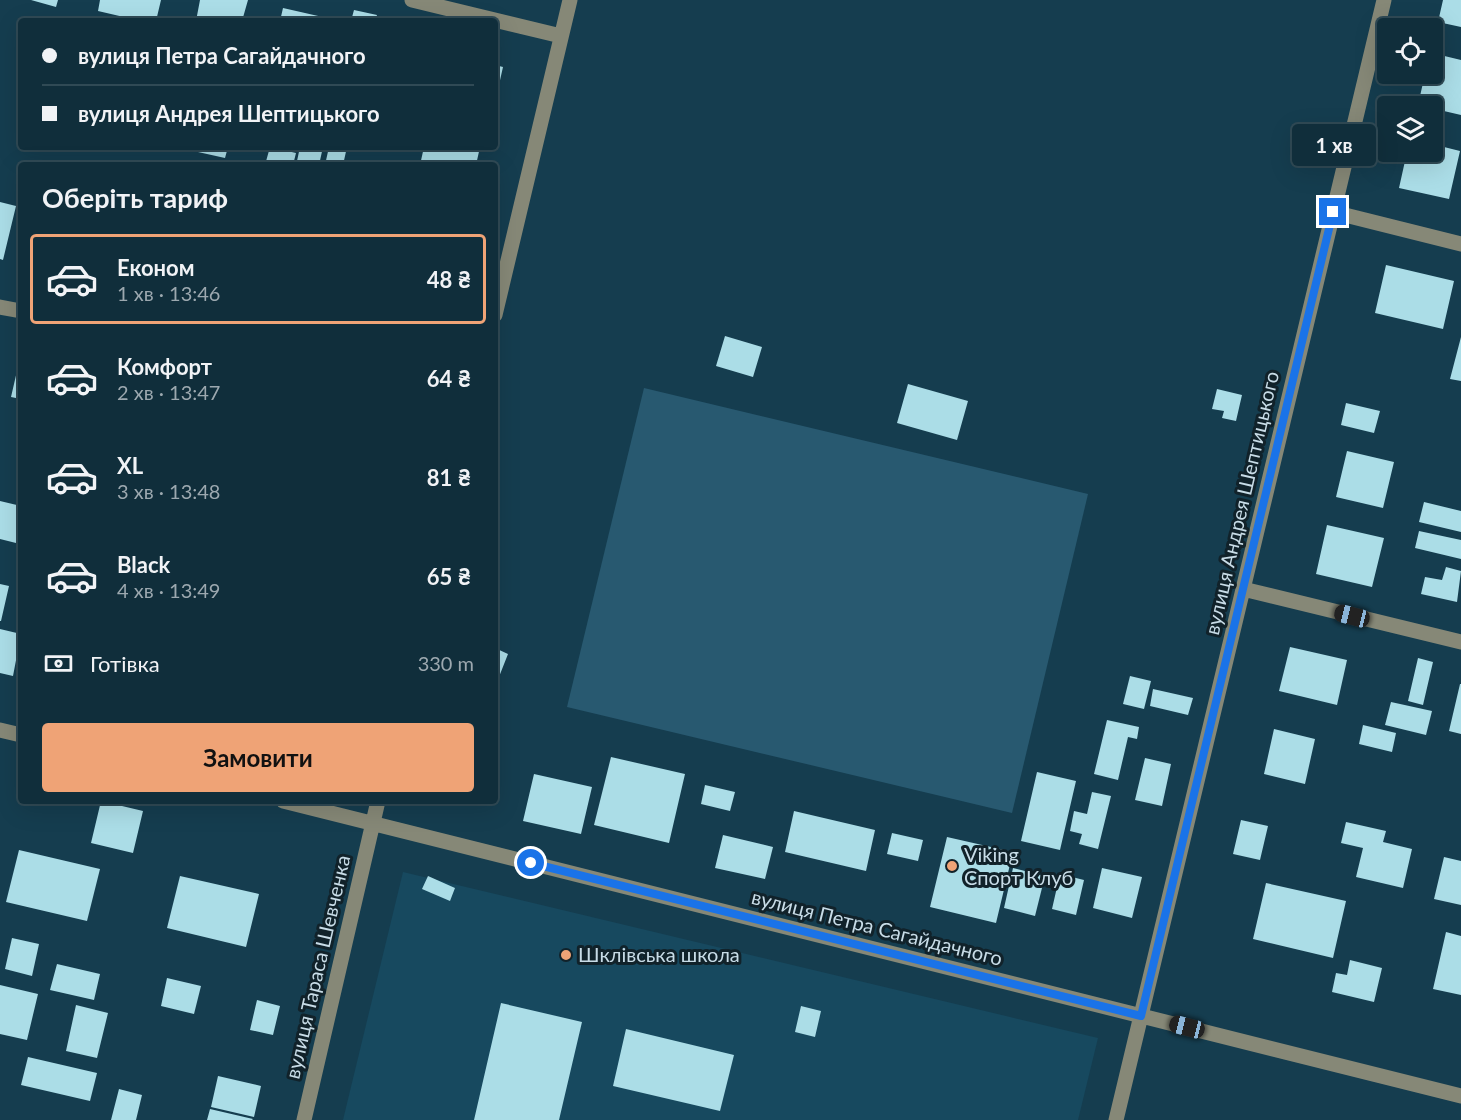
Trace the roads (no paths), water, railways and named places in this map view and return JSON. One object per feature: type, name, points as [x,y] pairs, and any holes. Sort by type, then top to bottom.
[{"type":"street","points":[[412,0],[486,18]]},
{"type":"street","points":[[498,302],[570,0]]},
{"type":"street","name":"вулиця Андрея Шептицького","points":[[1116,1120],[1384,0]]},
{"type":"street","points":[[498,21],[561,36]]},
{"type":"street","points":[[1333,212],[1461,244]]},
{"type":"street","points":[[0,307],[18,310]]},
{"type":"street","points":[[1243,589],[1461,642]]},
{"type":"street","points":[[0,730],[18,734]]},
{"type":"street","name":"вулиця Петра Сагайдачного","points":[[295,804],[1461,1096]]},
{"type":"street","name":"вулиця Тараса Шевченка","points":[[304,1120],[377,804]]},
{"type":"place","name":"Viking Спорт Клуб","points":[[952,866]]},
{"type":"place","name":"Шклівська школа","points":[[566,955]]}]
